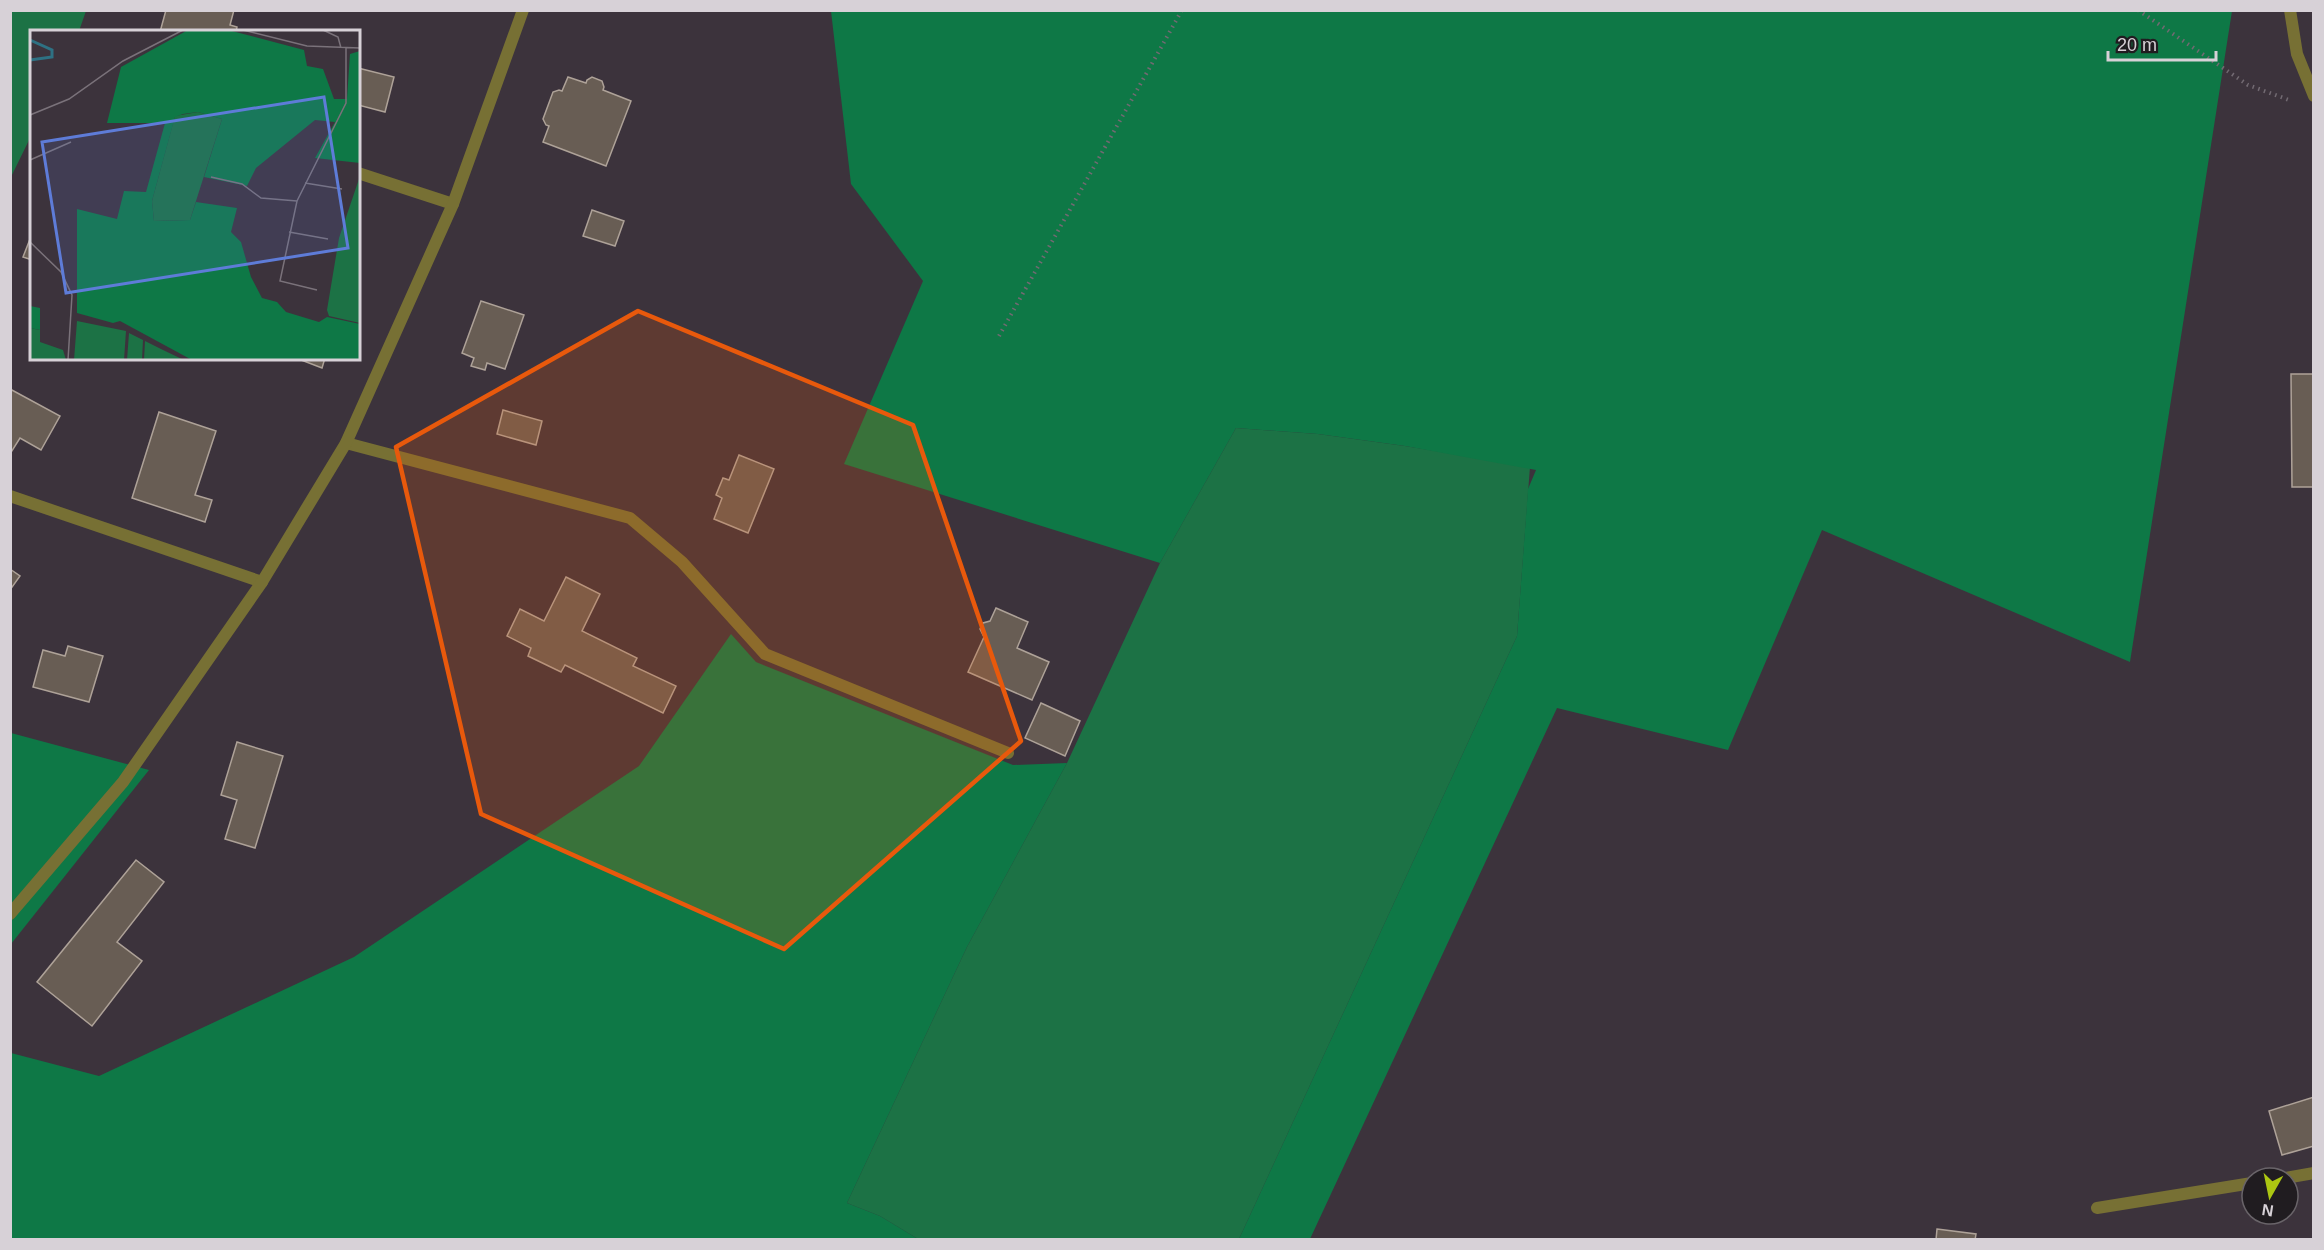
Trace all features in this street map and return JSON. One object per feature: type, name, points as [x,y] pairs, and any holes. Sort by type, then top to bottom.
[{"type":"street","points":[[10,914],[123,782],[262,582],[346,443],[453,204],[523,10]]},
{"type":"street","points":[[2290,10],[2297,54],[2313,96]]},
{"type":"street","points":[[360,174],[453,204]]},
{"type":"street","points":[[346,443],[630,518],[682,562],[765,654],[1008,753]]},
{"type":"street","points":[[10,496],[262,582]]},
{"type":"street","points":[[2097,1208],[2240,1185]]},
{"type":"path","points":[[999,336],[1182,10]]},
{"type":"path","points":[[2138,10],[2248,85],[2292,100]]},
{"type":"highlighted area","points":[[638,311],[913,425],[1021,741],[784,949],[481,814],[396,447]]},
{"type":"green space","points":[[11,10],[86,11],[79,30],[30,30],[30,138],[11,177]]},
{"type":"green space","points":[[831,11],[2232,11],[2130,662],[1822,530],[1728,750],[1557,708],[1310,1239],[1239,1239],[1517,636],[1528,489],[1536,470],[1405,446],[1318,434],[1236,428],[1160,563],[844,464],[923,281],[851,184]]},
{"type":"green space","points":[[1236,428],[1318,434],[1530,467],[1517,636],[1239,1239],[918,1239],[880,1216],[847,1203],[967,947],[1067,763],[1160,563]]},
{"type":"green space","points":[[731,634],[756,662],[1013,765],[1067,763],[967,947],[847,1203],[880,1216],[918,1239],[11,1239],[11,1053],[99,1076],[354,957],[639,766]]},
{"type":"green space","points":[[11,733],[149,770],[11,944]]},
{"type":"building","points":[[166,10],[234,10],[230,25],[237,27],[236,30],[161,30]]},
{"type":"building","points":[[360,68],[394,77],[385,112],[360,106]]},
{"type":"building","points":[[568,77],[586,83],[592,77],[602,81],[603,90],[631,101],[606,166],[543,142],[549,126],[543,119],[553,92],[562,91]]},
{"type":"building","points":[[592,210],[624,221],[615,246],[583,236]]},
{"type":"building","points":[[30,239],[30,259],[23,257]]},
{"type":"building","points":[[481,301],[524,315],[505,369],[487,363],[485,370],[471,366],[474,358],[462,353]]},
{"type":"building","points":[[301,360],[324,360],[322,368]]},
{"type":"building","points":[[2291,374],[2314,374],[2314,487],[2292,487]]},
{"type":"building","points":[[10,389],[60,416],[41,450],[20,438],[10,454]]},
{"type":"building","points":[[503,410],[542,421],[536,445],[497,434]]},
{"type":"building","points":[[159,412],[216,431],[195,495],[212,500],[205,522],[132,498]]},
{"type":"building","points":[[739,455],[774,469],[748,533],[714,519],[722,498],[716,495],[723,478],[729,480]]},
{"type":"building","points":[[10,569],[20,576],[10,590]]},
{"type":"building","points":[[566,577],[600,594],[582,631],[637,658],[633,666],[676,686],[663,713],[565,665],[561,672],[528,656],[531,648],[507,636],[520,609],[544,621]]},
{"type":"building","points":[[996,608],[1028,622],[1017,648],[1049,662],[1032,700],[968,672],[984,637],[980,629],[983,623],[990,621]]},
{"type":"building","points":[[68,646],[103,656],[89,702],[33,687],[43,650],[65,656]]},
{"type":"building","points":[[1041,703],[1080,721],[1065,756],[1025,738]]},
{"type":"building","points":[[237,742],[283,756],[255,848],[225,839],[237,800],[221,795]]},
{"type":"building","points":[[136,860],[164,882],[117,942],[142,961],[92,1026],[37,982]]},
{"type":"building","points":[[2314,1097],[2314,1146],[2282,1155],[2269,1111]]},
{"type":"building","points":[[1937,1229],[1976,1234],[1975,1240],[1936,1240]]}]
